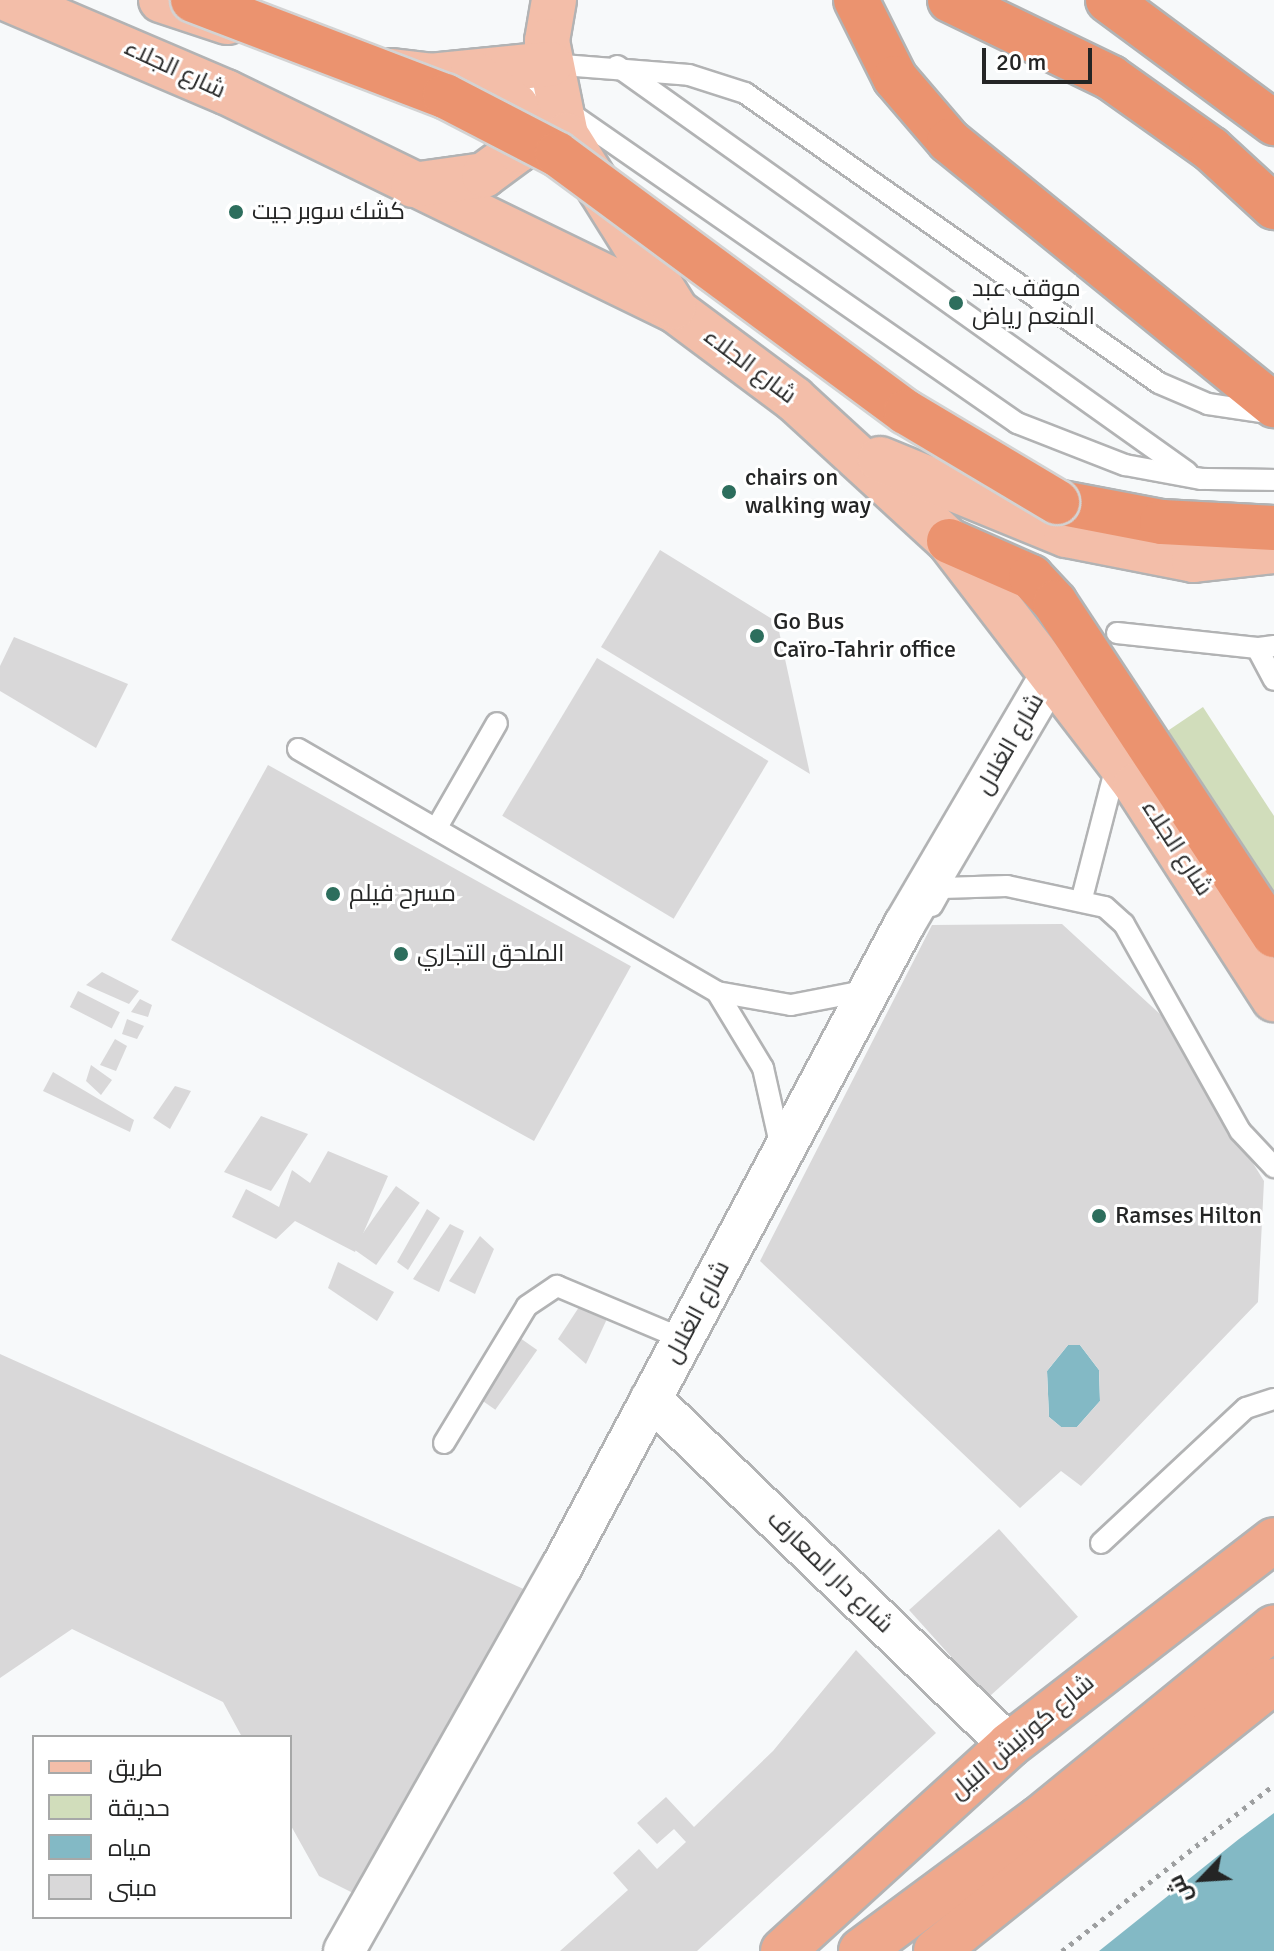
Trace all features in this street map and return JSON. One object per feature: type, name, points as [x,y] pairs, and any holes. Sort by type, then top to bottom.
[{"type":"highway","points":[[193,0],[445,96],[557,154],[906,412],[1057,502],[1162,522],[1274,528]]},
{"type":"highway","points":[[950,0],[1111,78],[1211,149],[1274,207]]},
{"type":"highway","points":[[1108,0],[1274,123]]},
{"type":"highway","points":[[859,8],[895,78],[949,141],[1274,405]]},
{"type":"highway","points":[[949,541],[1031,577],[1132,748],[1274,935]]},
{"type":"highway","name":"شارع كورنيش النيل","points":[[783,1951],[1009,1745],[1274,1540]]},
{"type":"highway","points":[[861,1951],[1039,1819],[1274,1627]]},
{"type":"highway","points":[[936,1951],[1274,1681]]},
{"type":"main road","name":"شارع الجلاء","points":[[10,0],[226,92],[676,311],[856,449],[949,541],[1051,674],[1132,748],[1274,999]]},
{"type":"main road","points":[[161,0],[342,63],[430,76],[473,73],[553,84]]},
{"type":"main road","points":[[554,0],[553,84],[591,184],[676,311]]},
{"type":"main road","points":[[413,185],[484,175],[518,150],[526,133],[516,106],[473,73]]},
{"type":"main road","points":[[856,449],[1066,535],[1194,560],[1274,551]]},
{"type":"street","name":"شارع الغلال","points":[[344,1951],[651,1399],[870,990],[937,883],[1051,674]]},
{"type":"street","name":"شارع دار المعارف","points":[[651,1399],[1009,1745]]},
{"type":"lane","points":[[553,84],[614,64],[745,93],[1159,383],[1208,404],[1274,414]]},
{"type":"lane","points":[[614,64],[1079,401],[1201,479]]},
{"type":"lane","points":[[553,84],[1017,423],[1088,454],[1201,479],[1274,480]]},
{"type":"lane","points":[[1117,633],[1266,647],[1274,680]]},
{"type":"lane","points":[[436,829],[497,723]]},
{"type":"lane","points":[[1082,898],[1132,748]]},
{"type":"lane","points":[[298,749],[717,992],[791,1005],[870,990]]},
{"type":"lane","points":[[745,1222],[760,1238],[805,1139],[937,883],[1007,886],[1082,898],[1124,924],[1240,1131],[1274,1167]]},
{"type":"lane","points":[[717,992],[763,1068],[782,1153]]},
{"type":"lane","points":[[444,1443],[527,1306],[557,1286],[683,1339]]},
{"type":"lane","points":[[1101,1543],[1246,1408],[1274,1399]]},
{"type":"path","points":[[1062,1951],[1274,1785]]},
{"type":"green space","points":[[1203,707],[1274,816],[1274,904],[1163,734]]},
{"type":"water","points":[[1068,1345],[1080,1345],[1099,1370],[1100,1401],[1077,1427],[1061,1427],[1049,1417],[1047,1371]]},
{"type":"water","points":[[1274,1813],[1274,1951],[1099,1951],[1239,1839]]},
{"type":"building","points":[[660,550],[777,622],[810,774],[601,647]]},
{"type":"building","points":[[14,637],[128,684],[96,748],[0,691],[0,666]]},
{"type":"building","points":[[597,658],[768,761],[674,919],[502,816]]},
{"type":"building","name":"الملحق التجاري","points":[[268,765],[631,966],[534,1141],[171,940]]},
{"type":"building","name":"Ramses Hilton","points":[[1062,924],[1161,1015],[1264,1181],[1258,1302],[1081,1486],[1061,1471],[1020,1508],[760,1261],[932,925]],"holes":[[[1068,1345],[1080,1345],[1099,1370],[1100,1401],[1077,1427],[1061,1427],[1049,1417],[1047,1371]]]},
{"type":"building","points":[[102,972],[139,991],[129,1004],[86,985]]},
{"type":"building","points":[[78,991],[120,1012],[112,1028],[70,1007]]},
{"type":"building","points":[[140,999],[152,1005],[148,1017],[131,1012]]},
{"type":"building","points":[[127,1019],[144,1026],[137,1039],[122,1034]]},
{"type":"building","points":[[115,1039],[127,1046],[116,1071],[100,1065]]},
{"type":"building","points":[[91,1065],[112,1080],[101,1095],[86,1081]]},
{"type":"building","points":[[53,1072],[134,1120],[130,1132],[43,1091]]},
{"type":"building","points":[[175,1086],[191,1091],[170,1129],[153,1118]]},
{"type":"building","points":[[261,1116],[308,1134],[271,1191],[224,1172]]},
{"type":"building","points":[[328,1151],[388,1176],[355,1252],[295,1221],[276,1239],[232,1217],[246,1189],[279,1207],[292,1170],[310,1183]]},
{"type":"building","points":[[396,1186],[420,1203],[376,1265],[352,1248]]},
{"type":"building","points":[[427,1209],[440,1218],[408,1270],[397,1262]]},
{"type":"building","points":[[450,1224],[464,1231],[439,1292],[413,1279]]},
{"type":"building","points":[[480,1236],[494,1249],[475,1294],[449,1281]]},
{"type":"building","points":[[338,1262],[394,1292],[377,1321],[328,1288]]},
{"type":"building","points":[[585,1298],[613,1306],[586,1364],[558,1339]]},
{"type":"building","points":[[520,1338],[537,1350],[495,1410],[478,1398]]},
{"type":"building","points":[[0,1354],[528,1591],[365,1899],[319,1876],[292,1828],[292,1735],[241,1735],[223,1702],[72,1629],[0,1678]]},
{"type":"building","points":[[999,1529],[1078,1617],[988,1698],[909,1610]]},
{"type":"building","points":[[856,1650],[936,1733],[697,1951],[560,1951],[628,1890],[613,1873],[639,1849],[657,1869],[686,1842],[674,1829],[657,1844],[637,1823],[666,1797],[694,1827],[773,1751]]},
{"type":"place","name":"كشك سوبر جيت","points":[[236,212]]},
{"type":"place","name":"موقف عبد المنعم رياض","points":[[956,303]]},
{"type":"place","name":"chairs on walking way","points":[[729,492]]},
{"type":"place","name":"Go Bus Caïro-Tahrir office","points":[[757,636]]},
{"type":"place","name":"مسرح فيلم","points":[[333,894]]},
{"type":"place","name":"الملحق التجاري","points":[[401,954]]},
{"type":"place","name":"Ramses Hilton","points":[[1099,1216]]}]
